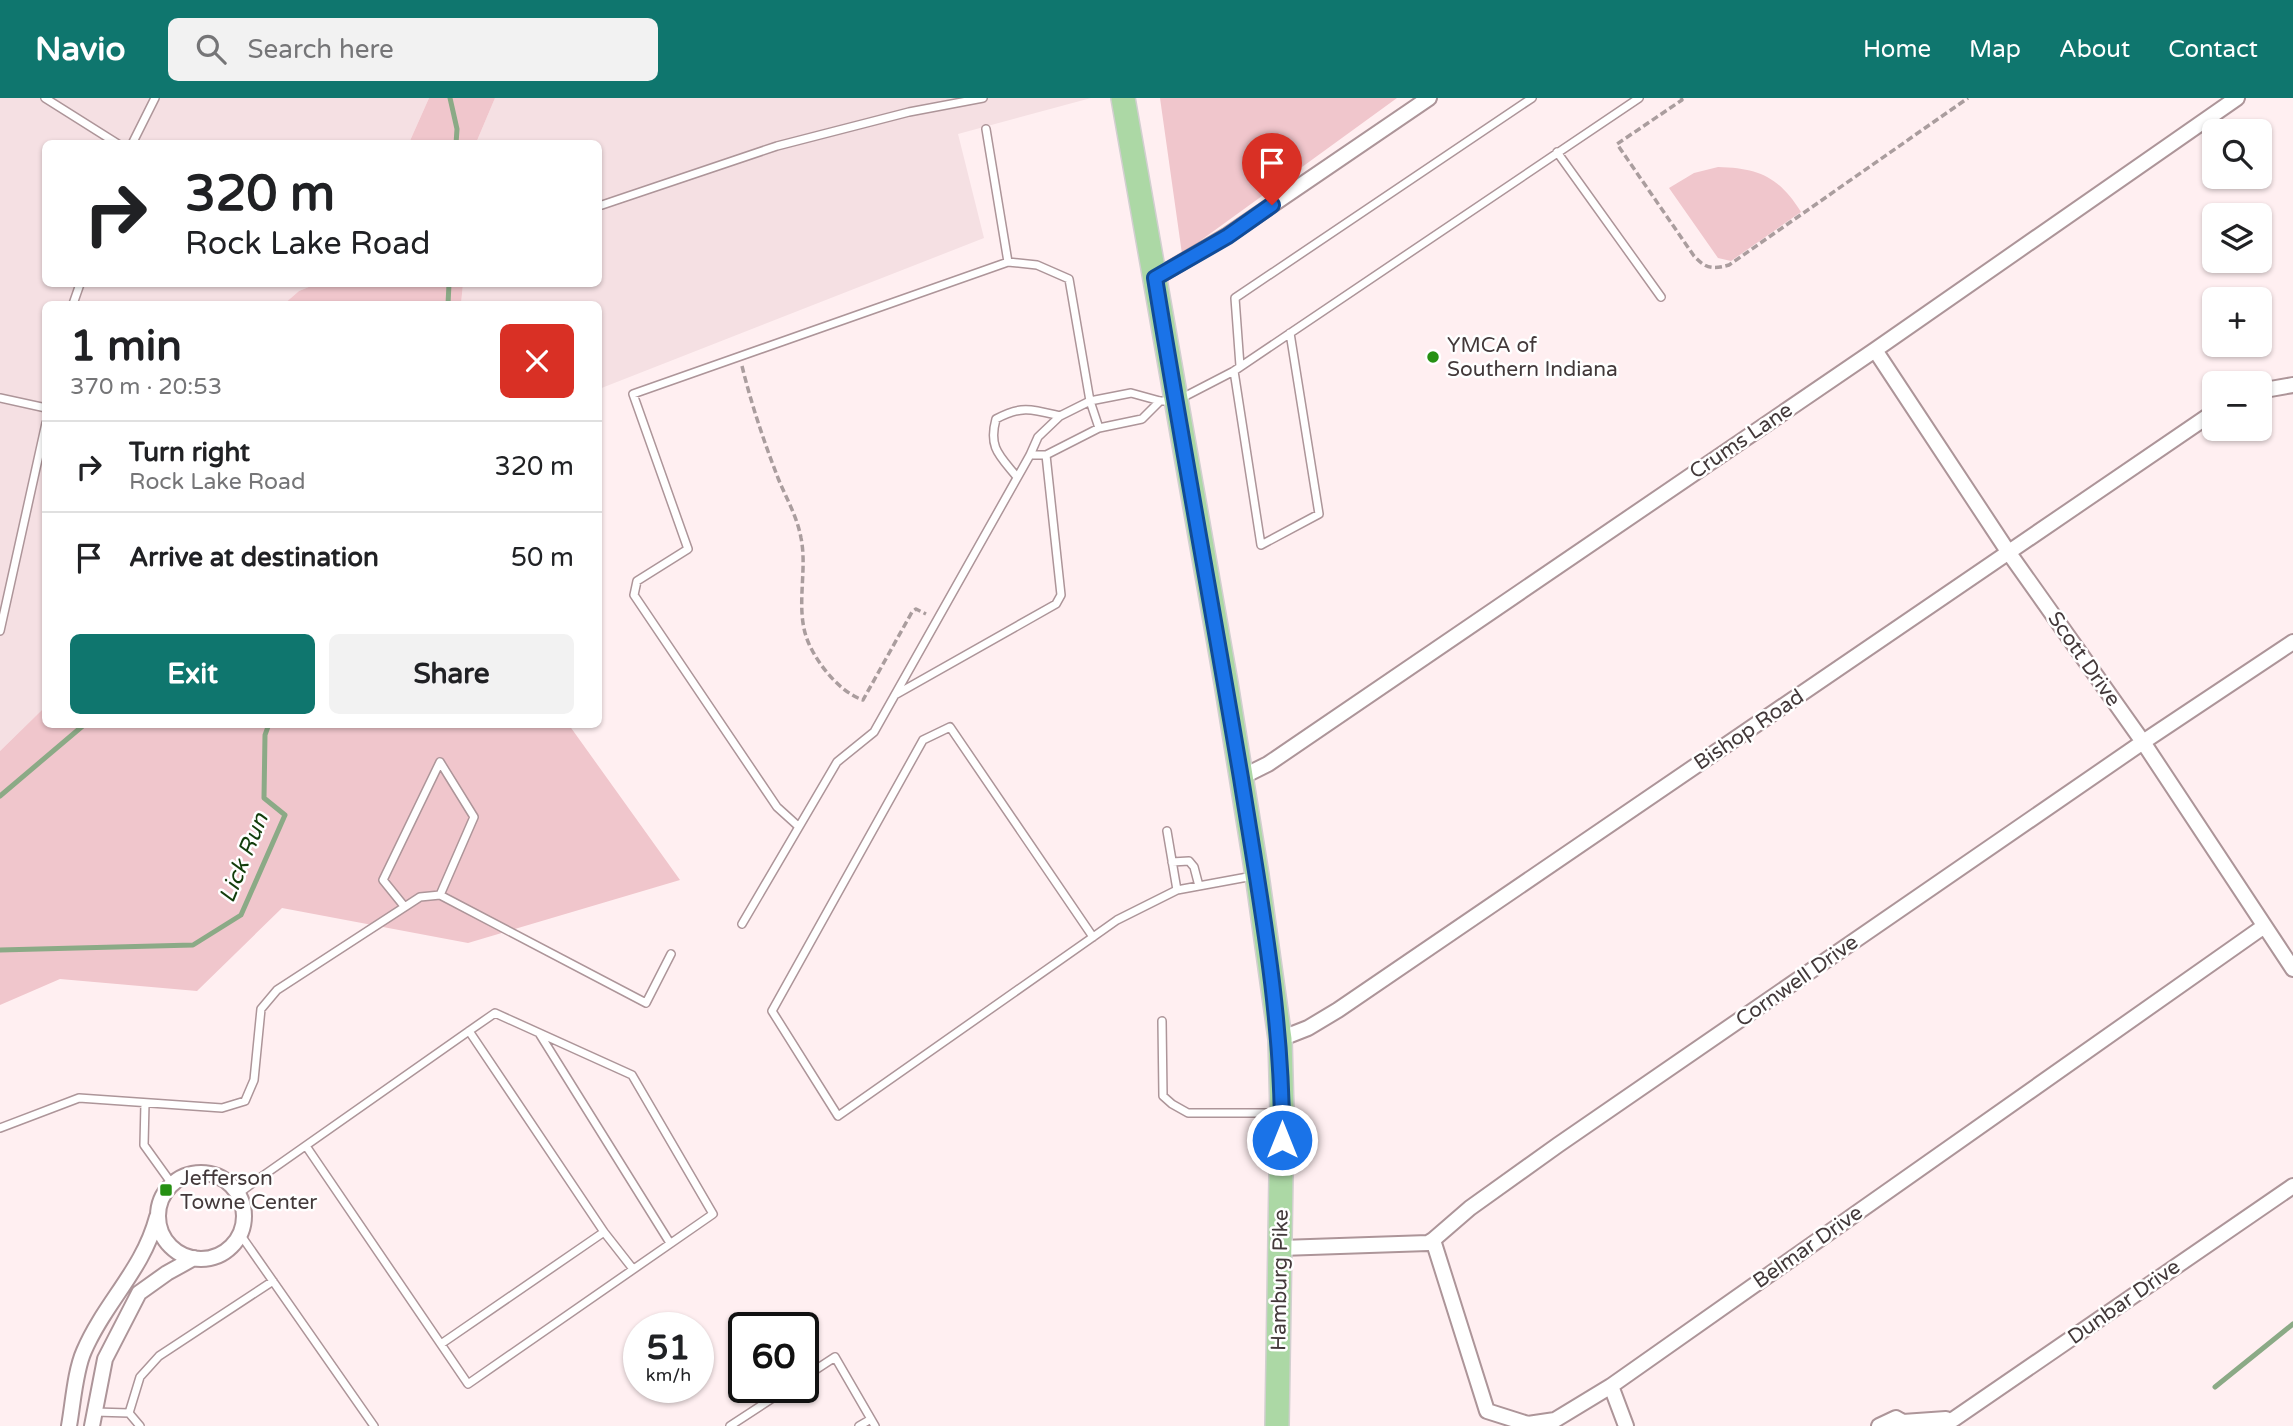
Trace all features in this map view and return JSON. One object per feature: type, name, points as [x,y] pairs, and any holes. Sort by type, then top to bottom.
[{"type":"main road","name":"Hamburg Pike","points":[[1123,98],[1155,278],[1168,401],[1240,778],[1257,875],[1280,1039],[1281,1248],[1277,1426]]},
{"type":"street","points":[[1155,278],[1228,236],[1429,98]]},
{"type":"street","name":"Crums Lane","points":[[1240,778],[1268,764],[1875,351],[2237,98]]},
{"type":"street","name":"Scott Drive","points":[[1875,351],[2010,553],[2143,743],[2293,969]]},
{"type":"street","points":[[2272,389],[2293,385]]},
{"type":"street","name":"Bishop Road","points":[[1280,1039],[1308,1028],[1338,1010],[2202,420]]},
{"type":"street","name":"Cornwell Drive","points":[[1433,1240],[1470,1208],[1558,1145],[2293,642]]},
{"type":"street","name":"Belmar Drive","points":[[1433,1240],[1487,1411],[1528,1424],[1555,1420],[1611,1386],[2263,927]]},
{"type":"street","points":[[69,1426],[83,1353],[112,1301],[142,1258],[151,1239],[160,1202],[172,1184],[189,1174],[217,1176],[229,1183],[238,1194],[243,1206],[244,1220],[240,1234],[221,1254],[194,1258],[172,1248],[159,1228],[158,1216]]},
{"type":"street","name":"Dunbar Drive","points":[[1938,1426],[1954,1419],[2293,1186]]},
{"type":"street","points":[[1281,1248],[1433,1240]]},
{"type":"street","points":[[93,1419],[106,1359],[139,1293],[194,1258]]},
{"type":"street","points":[[1611,1386],[1626,1426]]},
{"type":"street","points":[[1879,1426],[1896,1418],[1903,1422],[1954,1419]]},
{"type":"lane","points":[[45,98],[112,140]]},
{"type":"lane","points":[[134,140],[155,98]]},
{"type":"lane","points":[[602,205],[776,146],[909,112],[983,98]]},
{"type":"lane","points":[[1290,333],[1319,513],[1261,545],[1237,369],[1235,298],[1532,98]]},
{"type":"lane","points":[[1030,455],[1046,455],[1099,428],[1142,419],[1168,401],[1237,369],[1639,98]]},
{"type":"lane","points":[[986,129],[1008,262]]},
{"type":"lane","points":[[1557,152],[1661,297]]},
{"type":"lane","points":[[798,826],[777,807],[634,595],[637,581],[688,549],[633,394],[1008,262],[1037,265],[1069,279],[1090,401],[1099,428]]},
{"type":"lane","points":[[742,924],[837,762],[874,733],[1038,437],[1059,416],[1090,401],[1131,393],[1168,401]]},
{"type":"lane","points":[[0,398],[42,407]]},
{"type":"lane","points":[[1017,477],[995,450],[991,435],[996,419],[1012,410],[1027,408],[1059,416]]},
{"type":"lane","points":[[0,631],[42,441]]},
{"type":"lane","points":[[895,695],[1056,604],[1061,595],[1046,455]]},
{"type":"lane","points":[[1093,937],[950,727],[923,740],[772,1011],[838,1116],[1093,937],[1117,920],[1177,890],[1257,875]]},
{"type":"lane","points":[[404,906],[383,880],[440,762],[474,817],[440,895]]},
{"type":"lane","points":[[1167,831],[1177,890]]},
{"type":"lane","points":[[1172,862],[1189,861],[1194,867],[1199,886]]},
{"type":"lane","points":[[0,1128],[79,1098],[222,1108],[245,1101],[254,1080],[261,1009],[277,990],[420,897],[440,895],[646,1003],[671,954]]},
{"type":"lane","points":[[238,1194],[306,1146],[469,1031],[495,1013],[632,1075],[713,1214],[468,1384],[306,1146]]},
{"type":"lane","points":[[1162,1021],[1163,1096],[1172,1104],[1188,1113],[1282,1113]]},
{"type":"lane","points":[[469,1031],[604,1232],[633,1269]]},
{"type":"lane","points":[[538,1032],[670,1243]]},
{"type":"lane","points":[[145,1102],[144,1145],[172,1184]]},
{"type":"lane","points":[[441,1344],[604,1232]]},
{"type":"lane","points":[[240,1234],[374,1426]]},
{"type":"lane","points":[[129,1413],[139,1377],[159,1356],[273,1281]]},
{"type":"lane","points":[[819,1367],[835,1356],[873,1422],[859,1426]]},
{"type":"lane","points":[[730,1426],[765,1403]]},
{"type":"lane","points":[[93,1419],[129,1413]]},
{"type":"lane","points":[[129,1413],[139,1426]]},
{"type":"path","points":[[1681,98],[1682,100],[1617,144],[1693,256],[1703,266],[1713,269],[1729,265],[1968,98]]},
{"type":"path","points":[[740,356],[775,472],[799,531],[804,566],[803,626],[807,641],[821,664],[843,687],[863,700],[912,612],[920,610],[937,621]]},
{"type":"shaded area","points":[[0,98],[429,98],[410,140],[42,140],[42,287],[309,287],[287,301],[42,301],[42,710],[0,751]]},
{"type":"shaded area","points":[[429,98],[495,98],[477,140],[410,140]]},
{"type":"shaded area","points":[[495,98],[1091,98],[958,134],[984,238],[602,388],[602,301],[461,301],[463,287],[602,287],[602,140],[477,140]]},
{"type":"shaded area","points":[[1160,98],[1397,98],[1182,254]]},
{"type":"shaded area","points":[[1718,167],[1756,172],[1767,177],[1785,190],[1801,212],[1731,261],[1718,258],[1669,188],[1694,173]]},
{"type":"shaded area","points":[[309,287],[463,287],[461,301],[287,301]]},
{"type":"shaded area","points":[[42,710],[42,728],[571,728],[680,880],[468,943],[282,908],[197,991],[60,979],[0,1005],[0,751]]},
{"type":"waterway","name":"Lick Run","points":[[450,98],[457,129],[456,140]]},
{"type":"waterway","name":"Lick Run","points":[[448,301],[449,287]]},
{"type":"waterway","points":[[0,796],[80,728]]},
{"type":"waterway","name":"Lick Run","points":[[0,950],[193,945],[241,915],[285,815],[264,798],[265,735],[268,728]]},
{"type":"waterway","points":[[2215,1387],[2293,1324]]},
{"type":"place","name":"YMCA of Southern Indiana","points":[[1433,357]]},
{"type":"place","name":"Jefferson Towne Center","points":[[166,1190]]},
{"type":"route","points":[[1272,205],[1228,236],[1155,278],[1260,892],[1280,1039],[1282,1140]]}]
